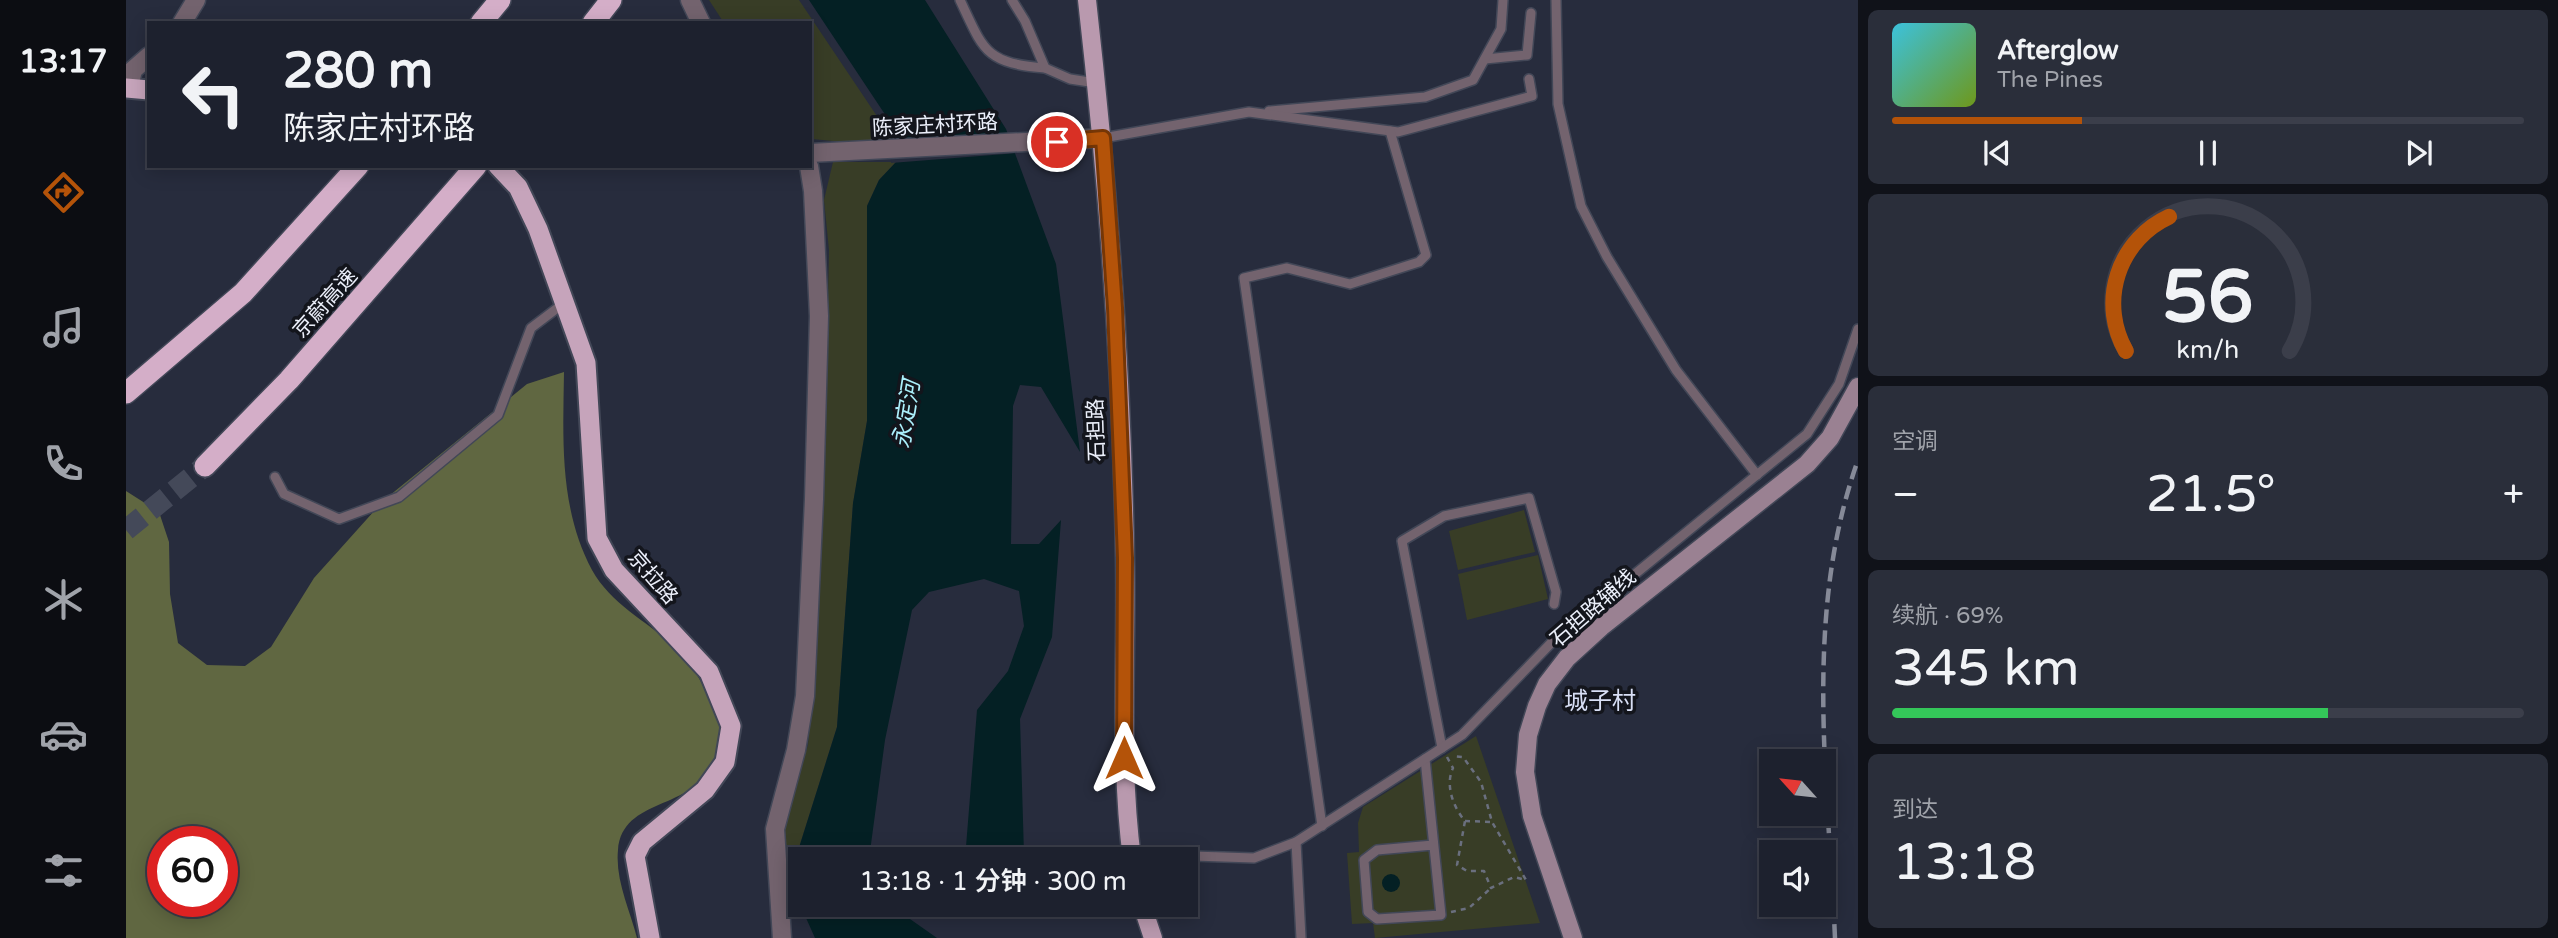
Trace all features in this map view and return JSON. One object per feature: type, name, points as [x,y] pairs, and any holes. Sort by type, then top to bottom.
[{"type":"highway","points":[[483,21],[500,0]]},
{"type":"highway","points":[[595,21],[611,0]]},
{"type":"highway","points":[[126,393],[243,293],[299,235],[356,168]]},
{"type":"highway","name":"京蔚高速","points":[[205,466],[289,380],[474,168]]},
{"type":"highway","name":"京拉路","points":[[500,168],[518,187],[538,229],[586,363],[597,538],[614,570],[709,672],[731,726],[725,762],[705,790],[642,842],[635,856],[650,938]]},
{"type":"main road","name":"石担路","points":[[1087,0],[1103,138],[1115,308],[1124,544],[1124,758],[1130,847]]},
{"type":"main road","name":"石担路辅线","points":[[1573,938],[1532,816],[1525,772],[1528,735],[1547,684],[1567,658],[1601,627],[1807,464],[1830,438],[1858,387]]},
{"type":"main road","points":[[1146,917],[1153,938]]},
{"type":"street","points":[[183,21],[196,0]]},
{"type":"street","points":[[690,0],[701,21]]},
{"type":"street","points":[[135,89],[133,70],[147,58]]},
{"type":"street","name":"陈家庄村环路","points":[[812,153],[1103,138]]},
{"type":"street","points":[[782,938],[775,829],[796,750],[805,696],[814,499],[819,316],[813,191],[808,168]]},
{"type":"lane","points":[[960,0],[981,45],[1009,65],[1045,68],[1070,79],[1096,83]]},
{"type":"lane","points":[[1012,0],[1025,21],[1045,68]]},
{"type":"lane","points":[[1103,138],[1249,112],[1425,97],[1473,80],[1501,29],[1503,0]]},
{"type":"lane","points":[[1556,0],[1555,66],[1558,104],[1581,206],[1607,257],[1676,370],[1757,475]]},
{"type":"lane","points":[[1485,59],[1527,55],[1531,12]]},
{"type":"lane","points":[[1249,112],[1398,132],[1532,96],[1529,79]]},
{"type":"lane","points":[[1322,826],[1244,278],[1287,268],[1350,284],[1419,262],[1426,255],[1390,131]]},
{"type":"lane","points":[[275,477],[285,494],[339,519],[399,497],[498,415],[531,328],[564,303]]},
{"type":"lane","points":[[1198,858],[1254,858],[1296,842],[1425,759],[1444,752],[1554,640],[1807,434],[1839,384],[1858,328]]},
{"type":"lane","points":[[1444,752],[1402,541],[1444,516],[1529,498],[1556,592],[1554,604]]},
{"type":"lane","points":[[1425,759],[1441,915],[1377,919],[1368,912],[1364,860],[1377,850],[1433,845]]},
{"type":"lane","points":[[1296,842],[1301,938]]},
{"type":"path","points":[[1444,752],[1453,768],[1447,779],[1454,808],[1465,821],[1492,822]]},
{"type":"path","points":[[1441,915],[1469,908],[1491,888],[1514,877],[1526,880],[1492,822],[1481,782],[1463,757],[1444,752]]},
{"type":"path","points":[[1465,821],[1457,865],[1467,871],[1484,871],[1491,888]]},
{"type":"shaded area","points":[[709,0],[799,0],[893,140],[854,143],[812,139],[812,21],[723,21]]},
{"type":"shaded area","points":[[833,162],[896,162],[879,180],[867,206],[867,421],[853,504],[837,727],[799,847],[788,847],[788,853],[776,851],[808,745],[815,656],[825,444],[829,250],[824,200]]},
{"type":"shaded area","points":[[1524,510],[1535,552],[1458,570],[1449,531]]},
{"type":"shaded area","points":[[1538,555],[1548,599],[1467,620],[1458,574]]},
{"type":"shaded area","points":[[1476,736],[1540,923],[1375,938],[1373,923],[1352,924],[1347,853],[1359,852],[1358,823],[1363,807]]},
{"type":"green space","points":[[564,372],[565,473],[568,498],[581,546],[592,570],[608,592],[686,658],[705,690],[722,729],[717,752],[708,772],[680,795],[633,819],[623,832],[618,850],[619,872],[637,938],[126,938],[126,491],[159,512],[169,542],[170,594],[178,643],[207,665],[245,666],[271,647],[314,578],[384,500],[527,384]]},
{"type":"water","name":"永定河","points":[[809,0],[925,0],[1006,129],[1056,264],[1080,452],[1041,387],[1020,385],[1013,406],[1011,544],[1039,544],[1061,520],[1052,637],[1020,719],[1024,847],[966,847],[977,710],[1008,671],[1024,626],[1019,591],[984,579],[929,592],[912,610],[885,740],[871,847],[799,847],[837,727],[853,503],[867,421],[867,206],[879,180],[896,162],[896,131]]},
{"type":"water","points":[[1391,874],[1397,877],[1400,883],[1397,889],[1391,892],[1385,889],[1382,883],[1385,877]]},
{"type":"water","points":[[805,917],[908,917],[937,938],[815,938]]},
{"type":"pier","points":[[1012,133],[1019,153],[891,163],[893,142]]},
{"type":"tunnel","points":[[126,530],[205,466]]},
{"type":"railway","points":[[1835,938],[1823,697],[1825,637],[1830,577],[1841,518],[1858,460]]},
{"type":"district","name":"城子村","points":[[1600,701]]},
{"type":"route","points":[[1057,142],[1103,138],[1115,308],[1125,558],[1124,758]]}]
